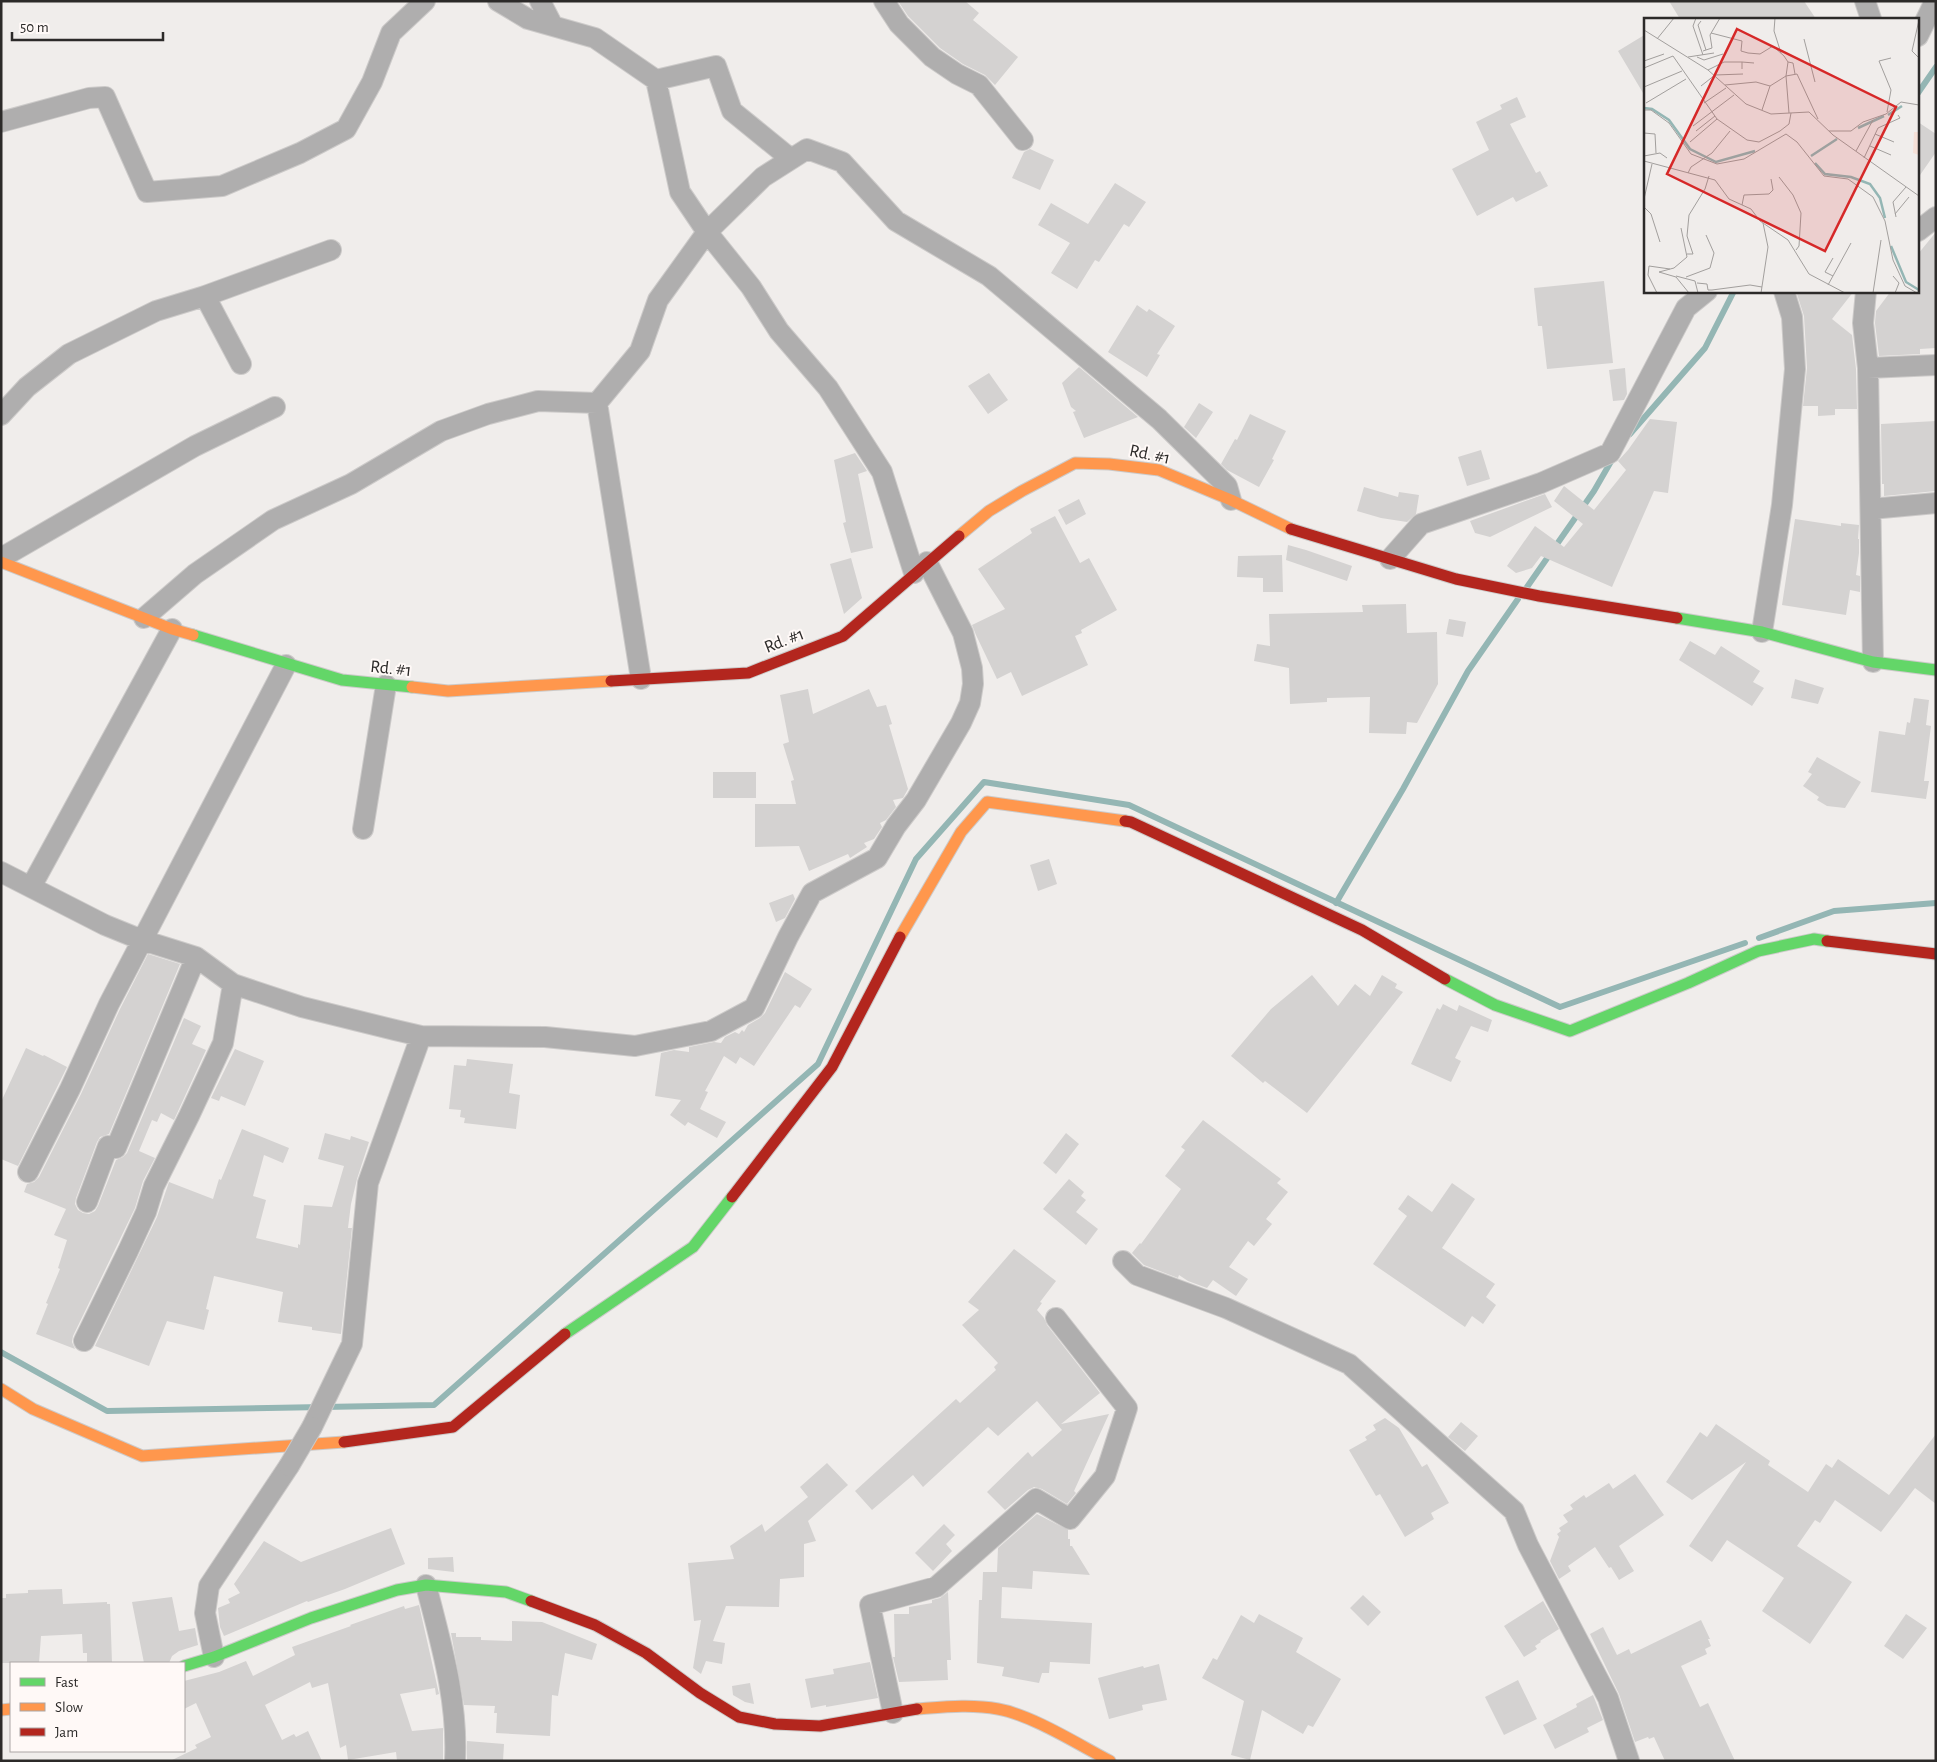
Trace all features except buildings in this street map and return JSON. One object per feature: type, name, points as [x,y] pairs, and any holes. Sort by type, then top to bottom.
[{"type":"street","points":[[1,122],[89,98],[105,97],[147,192],[222,186],[300,153],[346,129],[372,82],[391,33],[425,1]]},
{"type":"street","points":[[1,872],[105,925],[142,940],[196,957],[233,984],[302,1007],[421,1036],[545,1037],[635,1046],[711,1031],[754,1008],[788,937],[812,893],[876,858],[896,826],[916,800],[961,723],[970,703],[973,684],[972,668],[963,633],[921,568],[882,472],[828,388],[779,331],[751,287],[707,232],[680,192],[656,80],[595,38],[528,19],[498,1]]},
{"type":"street","points":[[540,1],[553,26]]},
{"type":"street","points":[[884,1],[899,24],[932,57],[957,74],[979,85],[1022,140]]},
{"type":"street","points":[[1865,1],[1871,18]]},
{"type":"street","points":[[1920,32],[1934,1]]},
{"type":"street","points":[[656,80],[716,66],[732,111],[791,159]]},
{"type":"street","points":[[641,679],[597,404],[640,351],[658,300],[707,232],[763,177],[807,149],[842,162],[896,221],[989,276],[1159,420],[1226,486],[1231,500]]},
{"type":"street","points":[[1920,229],[1936,217]]},
{"type":"street","points":[[1,415],[27,387],[69,354],[156,311],[205,296],[331,250]]},
{"type":"street","points":[[1390,559],[1421,524],[1541,482],[1610,453],[1638,403],[1686,308],[1707,292]]},
{"type":"street","points":[[1762,632],[1782,505],[1795,369],[1792,317],[1784,292]]},
{"type":"street","points":[[1866,292],[1862,323],[1868,368],[1873,662]]},
{"type":"street","points":[[205,296],[241,364]]},
{"type":"street","points":[[1868,368],[1936,365]]},
{"type":"street","points":[[144,618],[195,574],[273,520],[351,484],[441,430],[488,414],[538,401],[597,404]]},
{"type":"street","points":[[1,560],[195,446],[275,407]]},
{"type":"street","name":"Rd. #1","points":[[1,560],[172,629],[286,665],[342,680],[448,691],[748,673],[843,636],[989,512],[1022,491],[1075,463],[1109,464],[1159,470],[1231,500],[1286,527],[1456,579],[1539,596],[1762,632],[1873,662],[1936,670]]},
{"type":"street","points":[[1871,509],[1936,504]]},
{"type":"street","points":[[30,887],[172,629]]},
{"type":"street","points":[[28,1172],[70,1089],[109,1004],[286,665]]},
{"type":"street","points":[[363,829],[386,685]]},
{"type":"street","points":[[1,1389],[33,1410],[142,1456],[339,1443],[453,1427],[568,1331],[693,1247],[832,1067],[909,919],[961,832],[988,802],[1131,822],[1362,930],[1494,1006],[1570,1031],[1688,983],[1758,951],[1814,939],[1936,954]]},
{"type":"street","points":[[87,1202],[108,1146],[116,1148],[196,957]]},
{"type":"street","points":[[84,1341],[146,1212],[154,1186],[223,1043],[233,984]]},
{"type":"street","points":[[214,1657],[205,1613],[209,1586],[289,1466],[313,1424],[352,1344],[368,1183],[421,1036]]},
{"type":"street","points":[[1123,1261],[1137,1276],[1226,1308],[1349,1364],[1514,1511],[1528,1545],[1608,1698],[1629,1761]]},
{"type":"street","points":[[892,1713],[870,1605],[936,1586],[1036,1499],[1070,1519],[1104,1476],[1127,1408],[1056,1318]]},
{"type":"street","points":[[426,1585],[452,1690],[456,1734],[455,1761]]},
{"type":"street","points":[[185,1666],[214,1657],[311,1618],[397,1590],[426,1585],[506,1592],[596,1625],[646,1653],[700,1693],[739,1718],[775,1724],[820,1726],[892,1713],[960,1706],[999,1709],[1029,1719],[1110,1761]]},
{"type":"waterway","points":[[1920,90],[1936,67]]},
{"type":"waterway","points":[[1630,434],[1705,348],[1733,292]]},
{"type":"waterway","points":[[1527,587],[1594,491],[1613,458]]},
{"type":"waterway","points":[[1336,903],[1403,789],[1468,671],[1518,599]]},
{"type":"waterway","points":[[1,1352],[107,1411],[434,1405],[818,1064],[916,859],[984,782],[1129,805],[1560,1007],[1745,943]]},
{"type":"waterway","points":[[1759,938],[1834,911],[1936,903]]},
{"type":"traffic: fast","points":[[1677,618],[1762,632],[1873,662],[1936,670]]},
{"type":"traffic: fast","points":[[193,635],[342,680],[412,687]]},
{"type":"traffic: fast","points":[[1445,979],[1495,1005],[1570,1031],[1688,983],[1758,951],[1814,939],[1827,941]]},
{"type":"traffic: fast","points":[[565,1334],[693,1247],[732,1197]]},
{"type":"traffic: fast","points":[[185,1666],[214,1657],[311,1618],[397,1590],[426,1585],[506,1592],[531,1601]]},
{"type":"traffic: slow","points":[[959,536],[989,511],[1075,463],[1109,464],[1159,470],[1231,500],[1291,529]]},
{"type":"traffic: slow","points":[[1,562],[172,629],[193,635]]},
{"type":"traffic: slow","points":[[412,687],[448,691],[611,681]]},
{"type":"traffic: slow","points":[[900,937],[961,832],[987,802],[1125,821]]},
{"type":"traffic: slow","points":[[1,1389],[33,1409],[142,1456],[344,1442]]},
{"type":"traffic: slow","points":[[917,1709],[958,1706],[998,1709],[1011,1712],[1040,1724],[1110,1761]]},
{"type":"traffic: slow","points":[[1,1710],[10,1709]]},
{"type":"traffic: jam","points":[[1291,529],[1456,579],[1539,596],[1677,618]]},
{"type":"traffic: jam","points":[[611,681],[748,673],[843,636],[959,536]]},
{"type":"traffic: jam","points":[[1125,821],[1131,822],[1362,930],[1445,979]]},
{"type":"traffic: jam","points":[[732,1197],[832,1067],[900,937]]},
{"type":"traffic: jam","points":[[1827,941],[1936,954]]},
{"type":"traffic: jam","points":[[344,1442],[453,1427],[565,1334]]},
{"type":"traffic: jam","points":[[531,1601],[595,1625],[646,1653],[700,1693],[739,1717],[775,1724],[820,1726],[917,1709]]}]
